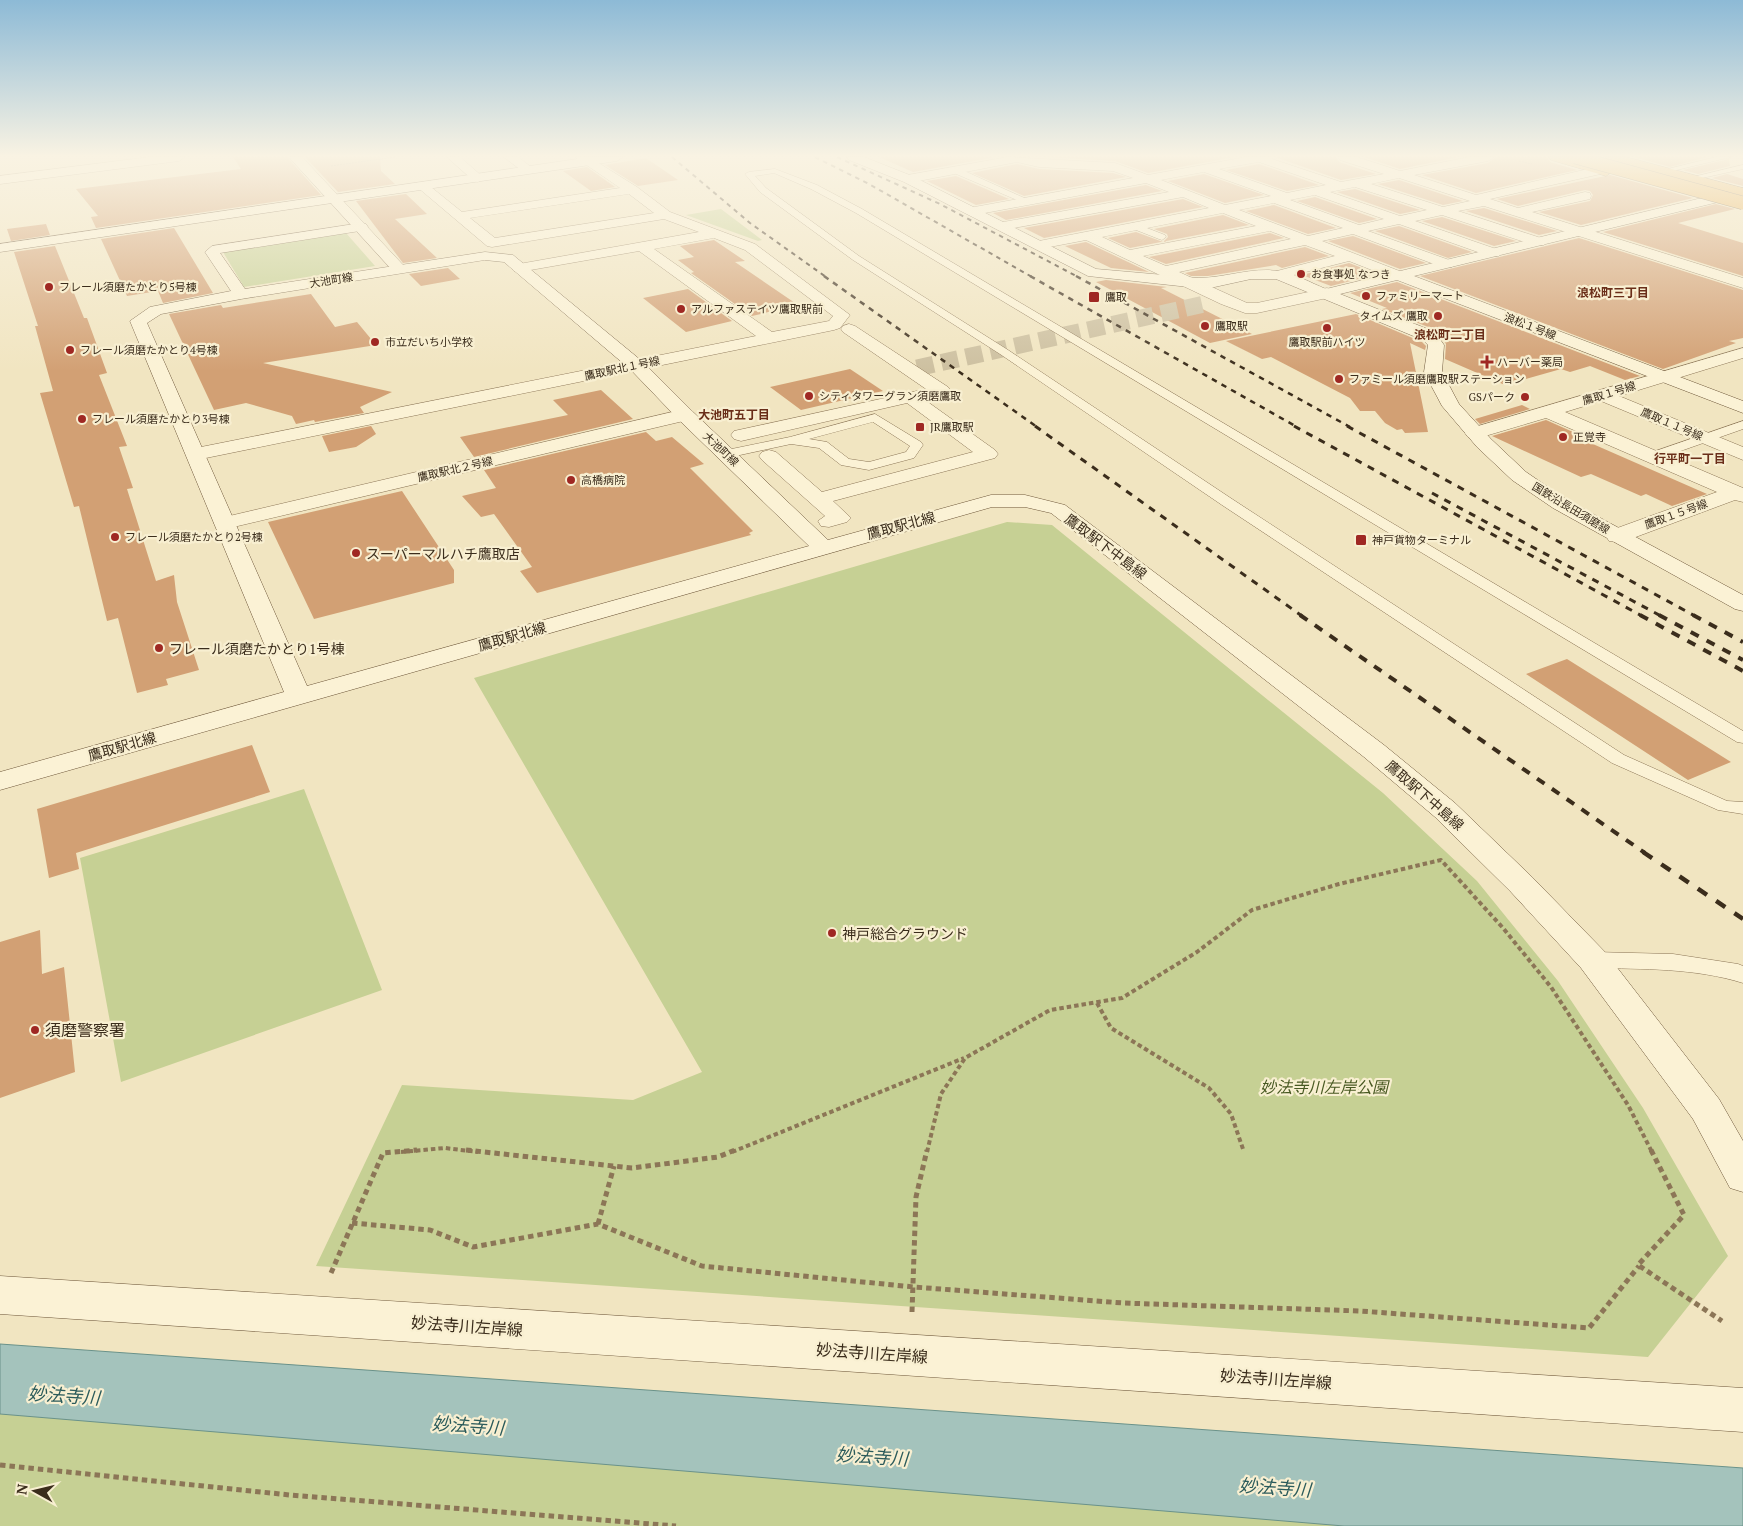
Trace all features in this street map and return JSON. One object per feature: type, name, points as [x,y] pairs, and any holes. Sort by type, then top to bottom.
[{"type":"street","points":[[0,248],[135,228]]},
{"type":"street","points":[[241,294],[212,252],[353,228]]},
{"type":"street","points":[[362,228],[399,269]]},
{"type":"street","points":[[474,228],[492,243],[583,228]]},
{"type":"street","name":"鷹取駅北１号線","points":[[196,454],[834,325],[842,315],[750,247],[699,228]]},
{"type":"street","name":"国鉄沿長田須磨線","points":[[1007,228],[1093,273],[1210,283],[1251,274],[1278,275],[1327,293],[1429,336],[1436,345],[1433,372],[1451,406],[1475,433],[1519,476],[1560,504],[1743,604]]},
{"type":"street","points":[[1039,246],[1124,228]]},
{"type":"street","points":[[1130,254],[1264,228]]},
{"type":"street","name":"浪松１号線","points":[[1273,228],[1743,407]]},
{"type":"street","points":[[1353,228],[1446,264]]},
{"type":"street","points":[[1165,271],[1365,228]]},
{"type":"street","points":[[1423,228],[1494,253]]},
{"type":"street","points":[[1495,228],[1539,242]]},
{"type":"street","points":[[1570,228],[1743,283]]},
{"type":"street","points":[[1327,293],[1597,228]]},
{"type":"street","points":[[519,268],[714,234]]},
{"type":"street","points":[[1087,236],[1130,254],[1185,282]]},
{"type":"street","points":[[642,247],[768,337]]},
{"type":"street","name":"大池町線","points":[[299,697],[138,321],[156,310],[241,294],[485,256],[508,258],[637,366],[685,415],[824,546]]},
{"type":"street","points":[[1278,275],[1349,257]]},
{"type":"street","name":"国鉄沿長田須磨線","points":[[1185,282],[1245,308],[1257,308],[1327,293]]},
{"type":"street","points":[[742,435],[942,391],[912,368],[849,329]]},
{"type":"street","name":"鷹取１号線","points":[[1475,433],[1742,354]]},
{"type":"street","name":"鷹取１１号線","points":[[1602,395],[1743,454]]},
{"type":"street","points":[[818,499],[988,454],[910,397]]},
{"type":"street","points":[[1547,411],[1739,495]]},
{"type":"street","name":"鷹取駅北２号線","points":[[225,523],[685,415]]},
{"type":"street","points":[[769,456],[840,518],[829,521]]},
{"type":"street","name":"鷹取１５号線","points":[[1617,536],[1739,495]]},
{"type":"street","name":"鷹取駅北線","points":[[0,781],[824,546],[991,501],[1025,501]]},
{"type":"street","name":"鷹取駅下中島線","points":[[1025,501],[1058,509],[1374,751],[1445,810],[1521,884],[1593,960],[1706,1109],[1743,1176]]},
{"type":"street","name":"妙法寺川左岸線","points":[[0,1295],[1743,1410]]},
{"type":"lane","points":[[815,228],[856,258],[1004,352],[1251,518],[1618,759],[1724,806],[1743,808]]},
{"type":"lane","points":[[887,228],[962,274],[1120,365],[1743,738]]},
{"type":"lane","points":[[1140,228],[1162,237]]},
{"type":"lane","points":[[726,454],[792,440],[875,418],[918,445],[910,455],[868,466],[845,462],[824,444],[792,440]]},
{"type":"lane","points":[[1651,457],[1743,425]]},
{"type":"lane","points":[[1593,960],[1673,962],[1740,973]]},
{"type":"path","points":[[331,1272],[352,1223],[383,1153],[444,1148],[632,1168],[718,1157],[965,1058],[1050,1010],[1122,998],[1196,952],[1252,910],[1339,884],[1441,860],[1503,928],[1551,987],[1628,1105],[1684,1215],[1638,1265],[1589,1328],[1360,1311],[1123,1303],[914,1287],[702,1266],[598,1224],[473,1247],[430,1230],[352,1223]]},
{"type":"path","points":[[1097,1002],[1111,1028],[1209,1088],[1230,1114],[1243,1149]]},
{"type":"path","points":[[912,1312],[916,1197],[941,1094],[965,1058]]},
{"type":"path","points":[[598,1224],[614,1166]]},
{"type":"path","points":[[1639,1266],[1722,1321]]},
{"type":"path","points":[[0,1465],[290,1495],[676,1526]]},
{"type":"green space","points":[[723,228],[746,228],[762,240],[758,241]]},
{"type":"green space","points":[[346,233],[375,266],[244,287],[223,252]]},
{"type":"green space","name":"妙法寺川左岸公園","points":[[1007,522],[1052,525],[1383,793],[1477,881],[1558,981],[1643,1108],[1728,1256],[1648,1357],[316,1266],[402,1085],[633,1100],[702,1072],[474,678]]},
{"type":"green space","points":[[304,789],[382,990],[121,1082],[80,858]]},
{"type":"green space","points":[[0,1410],[1486,1526],[0,1526]]},
{"type":"water","name":"妙法寺川","points":[[0,1344],[1743,1468],[1743,1526],[1344,1526],[0,1414]]},
{"type":"building","points":[[48,228],[50,235],[11,241],[7,229]]},
{"type":"building","points":[[174,228],[213,293],[163,303],[158,291],[127,296],[101,239]]},
{"type":"building","points":[[377,228],[405,228],[437,258],[403,263]]},
{"type":"building","points":[[1024,228],[1094,228],[1044,238]]},
{"type":"building","points":[[1158,228],[1233,228],[1163,242],[1168,237],[1167,234],[1154,229]]},
{"type":"building","points":[[1292,228],[1335,228],[1308,234]]},
{"type":"building","points":[[1388,228],[1405,228],[1472,252],[1448,258],[1375,231]]},
{"type":"building","points":[[1443,228],[1477,228],[1516,241],[1494,246]]},
{"type":"building","points":[[1518,228],[1548,228],[1557,231],[1539,235]]},
{"type":"building","points":[[1618,228],[1695,228],[1743,243],[1743,276],[1603,232]]},
{"type":"building","points":[[1136,232],[1162,242],[1130,248],[1108,238]]},
{"type":"building","points":[[1270,233],[1284,238],[1166,264],[1149,257]]},
{"type":"building","points":[[1353,236],[1426,263],[1400,269],[1328,241]]},
{"type":"building","points":[[1579,238],[1743,290],[1743,338],[1729,341],[1736,343],[1663,369],[1420,276]]},
{"type":"building","points":[[714,240],[745,261],[735,262],[798,305],[752,316],[691,273],[694,272],[678,260],[694,257],[680,246]]},
{"type":"building","points":[[1086,242],[1149,272],[1111,268],[1065,246]]},
{"type":"building","points":[[55,246],[84,318],[87,318],[107,373],[99,375],[127,446],[119,447],[133,488],[127,489],[156,581],[174,575],[177,602],[199,670],[166,679],[168,685],[137,693],[118,618],[107,621],[79,506],[74,507],[40,393],[53,391],[35,326],[38,326],[14,252]]},
{"type":"building","points":[[1305,247],[1329,256],[1282,268],[1276,265],[1208,276],[1191,276],[1185,273]]},
{"type":"building","points":[[1349,263],[1378,274],[1331,286],[1302,275]]},
{"type":"building","points":[[448,268],[460,279],[421,286],[409,274]]},
{"type":"building","name":"鷹取駅","points":[[1106,280],[1167,287],[1161,288],[1252,334],[1210,343],[1096,282]]},
{"type":"building","points":[[1397,282],[1640,376],[1625,380],[1590,366],[1570,372],[1561,369],[1505,385],[1445,359],[1446,344],[1436,330],[1382,309],[1387,308],[1350,293]]},
{"type":"building","name":"アルファステイツ鷹取駅前","points":[[688,289],[732,321],[686,332],[643,298]]},
{"type":"building","points":[[311,294],[335,327],[357,322],[376,345],[263,363],[392,392],[360,407],[364,413],[296,424],[292,416],[246,403],[214,410],[169,314],[221,305],[223,308]]},
{"type":"building","points":[[1356,314],[1422,342],[1426,346],[1425,350],[1410,343],[1428,432],[1405,433],[1402,429],[1397,430],[1385,423],[1375,411],[1360,411],[1350,398],[1271,357],[1262,359],[1226,341]]},
{"type":"building","points":[[850,369],[883,391],[801,410],[770,387]]},
{"type":"building","points":[[601,390],[633,419],[474,457],[460,437],[568,415],[553,400]]},
{"type":"building","points":[[1522,405],[1530,409],[1480,424],[1475,419]]},
{"type":"building","points":[[1546,420],[1591,440],[1586,441],[1707,494],[1672,506],[1646,494],[1641,496],[1591,474],[1581,477],[1492,436]]},
{"type":"building","points":[[371,426],[376,434],[356,447],[329,452],[322,436]]},
{"type":"building","points":[[646,432],[656,441],[672,437],[704,464],[690,468],[753,531],[749,533],[751,535],[537,593],[520,571],[532,567],[494,514],[481,517],[462,496],[496,488],[484,470]]},
{"type":"building","points":[[402,491],[454,570],[454,583],[314,619],[268,522]]},
{"type":"building","points":[[1567,659],[1731,762],[1688,780],[1526,674]]},
{"type":"building","points":[[252,745],[270,792],[76,853],[79,869],[49,878],[37,809]]},
{"type":"building","name":"須磨警察署","points":[[40,930],[42,974],[64,967],[75,1072],[0,1098],[0,942]]},
{"type":"tunnel","points":[[917,368],[1209,303]]},
{"type":"railway","points":[[757,228],[826,277]]},
{"type":"railway","points":[[946,228],[1032,277]]},
{"type":"railway","points":[[986,228],[1078,277]]},
{"type":"railway","points":[[824,276],[1037,427]]},
{"type":"railway","points":[[1030,276],[1297,427]]},
{"type":"railway","points":[[1076,276],[1350,427]]},
{"type":"railway","points":[[1035,426],[1302,616]]},
{"type":"railway","points":[[1294,426],[1642,616]]},
{"type":"railway","points":[[1347,426],[1695,616]]},
{"type":"railway","points":[[1432,493],[1661,616]]},
{"type":"railway","points":[[1300,615],[1645,853]]},
{"type":"railway","points":[[1640,615],[1743,671]]},
{"type":"railway","points":[[1659,615],[1743,660]]},
{"type":"railway","points":[[1693,615],[1743,642]]},
{"type":"railway","points":[[1643,852],[1743,919]]},
{"type":"place","name":"お食事処 なつき","points":[[1301,274]]},
{"type":"place","name":"フレール須磨たかとり5号棟","points":[[49,287]]},
{"type":"place","name":"ファミリーマート","points":[[1366,296]]},
{"type":"place","name":"鷹取","points":[[1094,297]]},
{"type":"place","name":"アルファステイツ鷹取駅前","points":[[681,309]]},
{"type":"place","name":"タイムズ 鷹取","points":[[1438,316]]},
{"type":"place","name":"鷹取駅","points":[[1205,326]]},
{"type":"place","name":"鷹取駅前ハイツ","points":[[1327,328]]},
{"type":"place","name":"市立だいち小学校","points":[[375,342]]},
{"type":"place","name":"フレール須磨たかとり4号棟","points":[[70,350]]},
{"type":"place","name":"ハーバー薬局","points":[[1487,362]]},
{"type":"place","name":"ファミール須磨鷹取駅ステーション","points":[[1339,379]]},
{"type":"place","name":"シティタワーグラン須磨鷹取","points":[[809,396]]},
{"type":"place","name":"GSパーク","points":[[1525,397]]},
{"type":"place","name":"フレール須磨たかとり3号棟","points":[[82,419]]},
{"type":"place","name":"JR鷹取駅","points":[[920,427]]},
{"type":"place","name":"正覚寺","points":[[1563,437]]},
{"type":"place","name":"高橋病院","points":[[571,480]]},
{"type":"place","name":"フレール須磨たかとり2号棟","points":[[115,537]]},
{"type":"place","name":"神戸貨物ターミナル","points":[[1361,540]]},
{"type":"place","name":"スーパーマルハチ鷹取店","points":[[356,553]]},
{"type":"place","name":"フレール須磨たかとり1号棟","points":[[159,648]]},
{"type":"place","name":"神戸総合グラウンド","points":[[832,933]]},
{"type":"place","name":"須磨警察署","points":[[35,1030]]},
{"type":"district","name":"浪松町三丁目","points":[[1613,292]]},
{"type":"district","name":"浪松町二丁目","points":[[1450,334]]},
{"type":"district","name":"大池町五丁目","points":[[734,414]]},
{"type":"district","name":"行平町一丁目","points":[[1690,458]]}]
